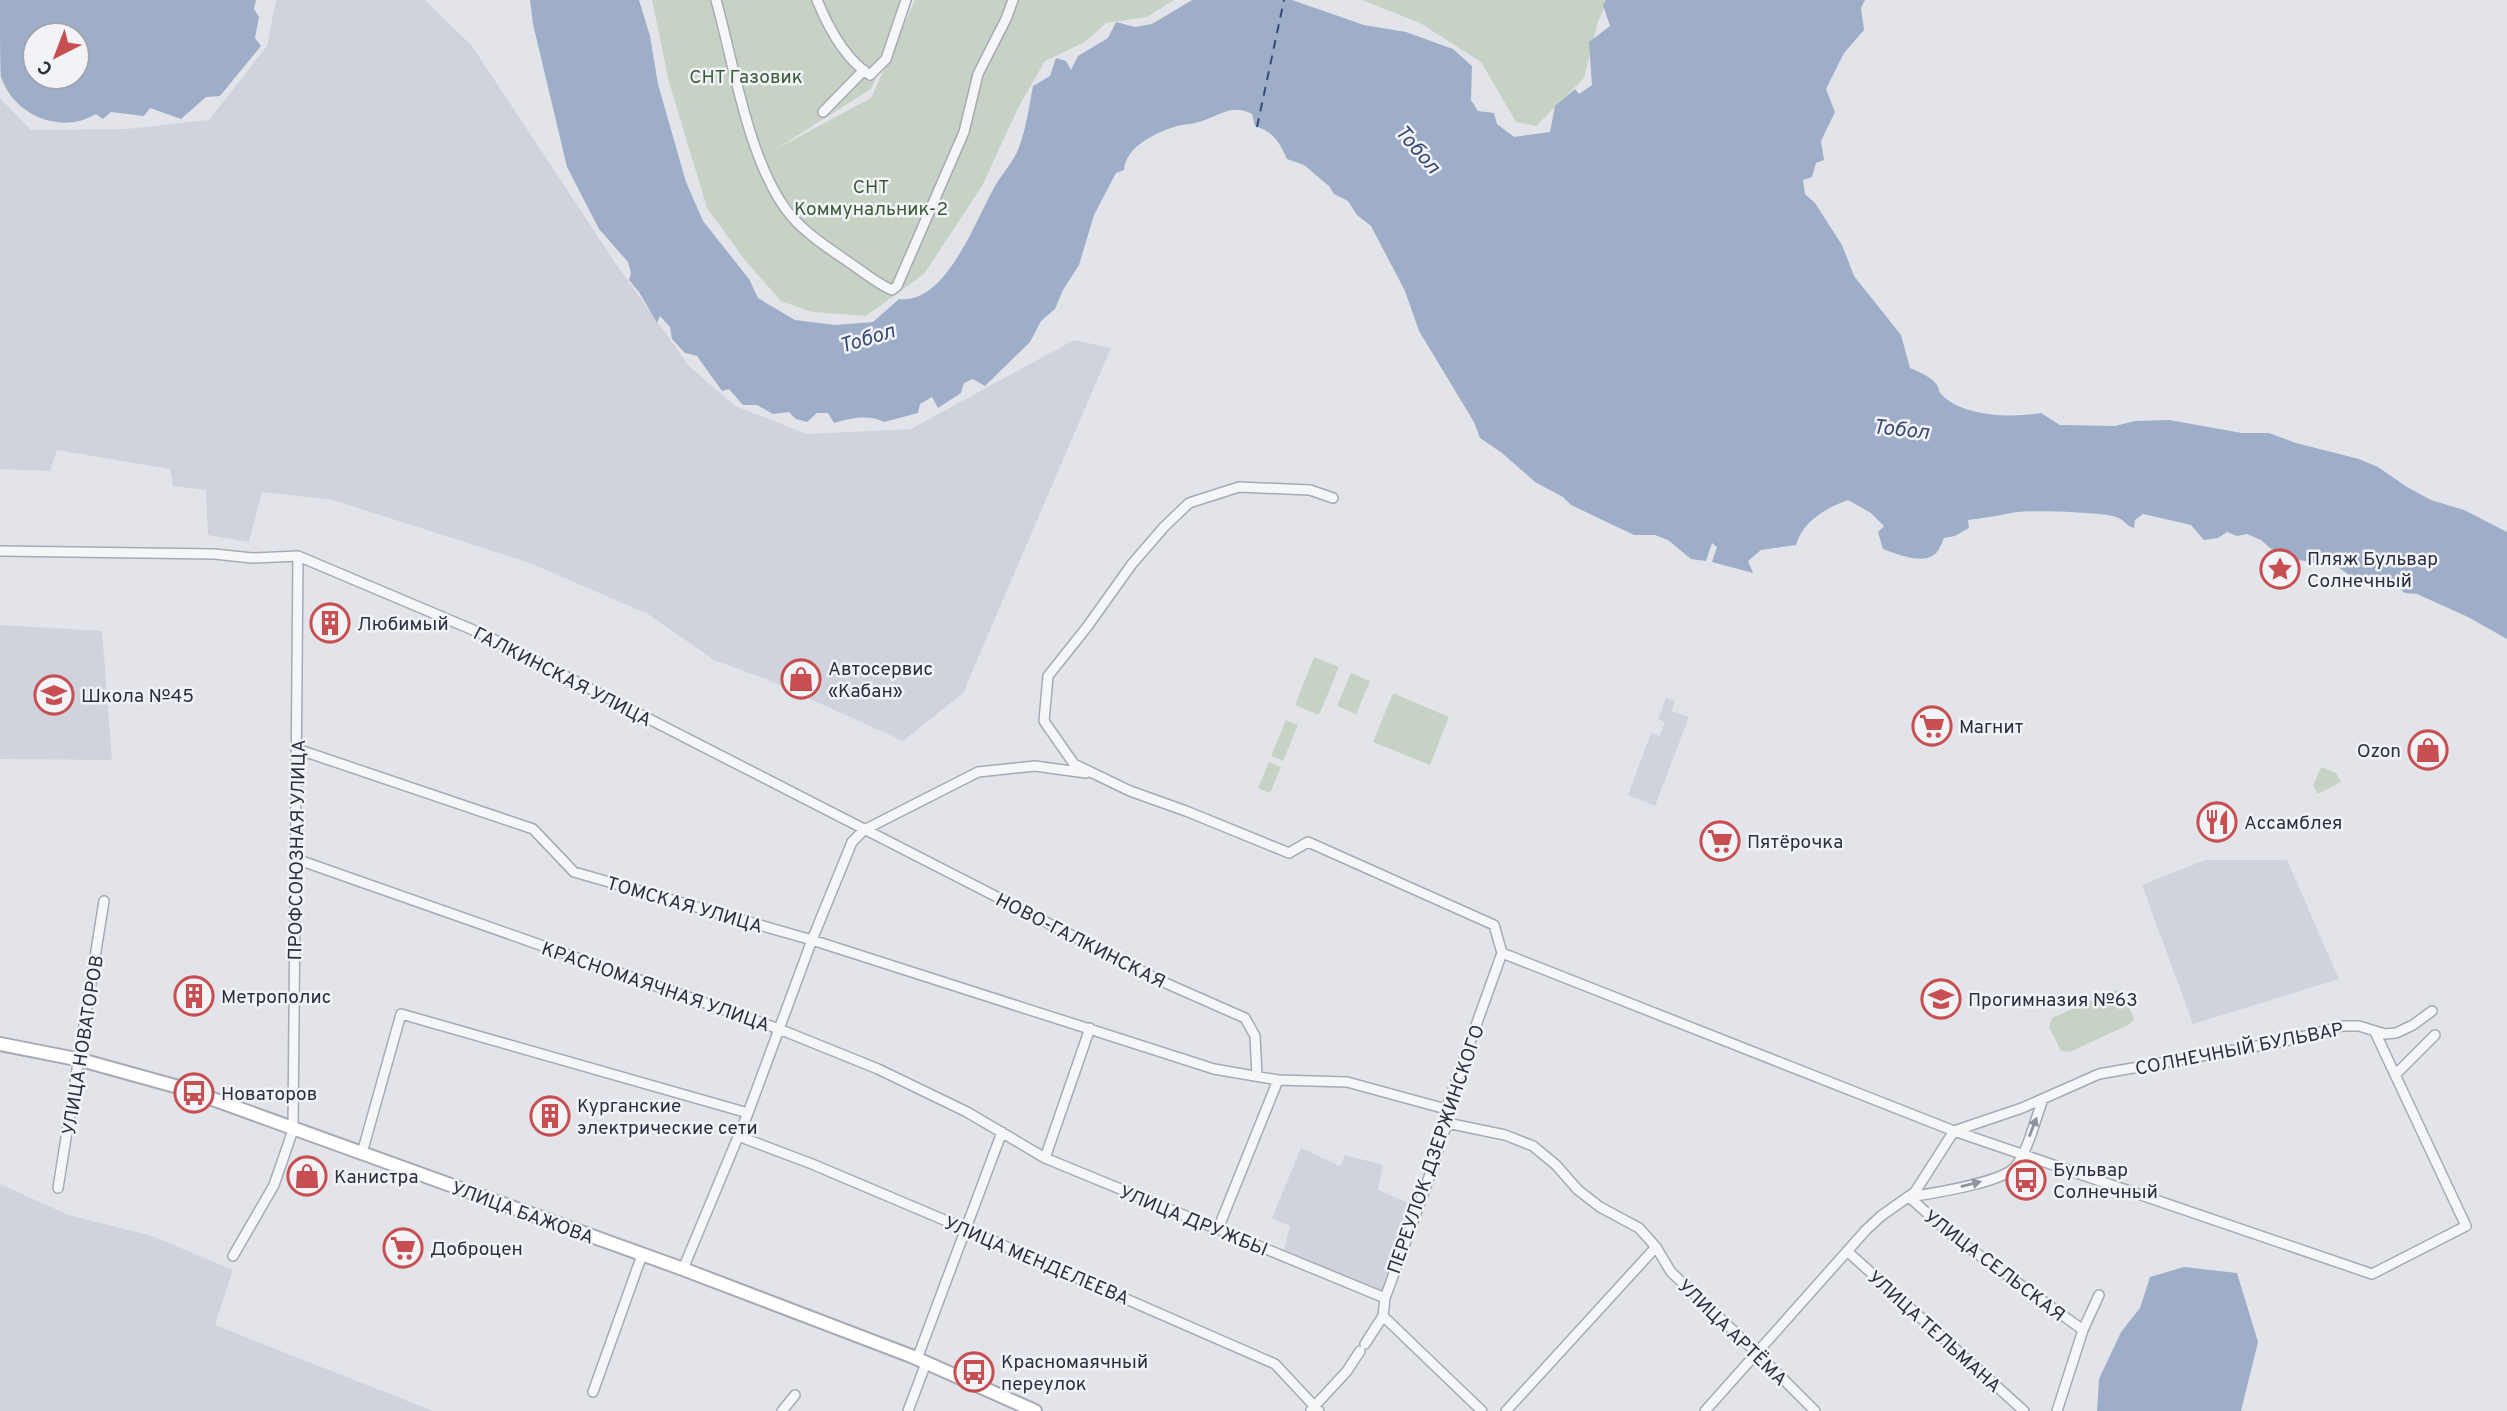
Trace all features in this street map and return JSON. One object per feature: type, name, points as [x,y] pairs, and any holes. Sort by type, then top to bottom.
[{"type":"main road","name":"УЛИЦА БАЖОВА","points":[[0,1044],[80,1060],[181,1088],[683,1269],[922,1361],[1035,1411]]},
{"type":"street","points":[[716,0],[742,103],[769,179],[779,198],[793,217],[816,239],[892,290],[897,286],[964,132],[978,74],[1013,0]]},
{"type":"street","points":[[817,0],[832,32],[868,74],[873,74],[886,59],[906,0]]},
{"type":"street","points":[[823,113],[864,70]]},
{"type":"street","points":[[1333,498],[1310,490],[1239,487],[1189,503],[1164,527],[1132,564],[1048,676],[1044,721],[1074,764],[1130,791],[1289,853],[1308,842],[1494,925],[1502,953],[1954,1131],[2372,1274],[2466,1226],[2375,1032]]},
{"type":"street","name":"ГАЛКИНСКАЯ УЛИЦА","points":[[0,551],[214,554],[252,558],[298,556],[485,635],[864,830]]},
{"type":"street","name":"ПРОФСОЮЗНАЯ УЛИЦА","points":[[233,1256],[274,1185],[293,1130],[298,556]]},
{"type":"street","name":"ТОМСКАЯ УЛИЦА","points":[[297,749],[533,829],[574,872],[813,940],[1090,1028]]},
{"type":"street","points":[[683,1269],[748,1113],[852,842],[864,830],[978,772],[1035,766],[1095,774]]},
{"type":"street","name":"НОВО-ГАЛКИНСКАЯ","points":[[864,830],[1161,981],[1245,1018],[1255,1036],[1257,1076]]},
{"type":"street","name":"КРАСНОМАЯЧНАЯ УЛИЦА","points":[[296,859],[779,1029],[878,1069],[967,1112],[1004,1134]]},
{"type":"street","name":"УЛИЦА НОВАТОРОВ","points":[[58,1188],[104,901]]},
{"type":"street","name":"ПЕРЕУЛОК ДЗЕРЖИНСКОГО","points":[[1314,1410],[1347,1371],[1382,1316],[1385,1298],[1447,1123],[1446,1109],[1502,953]]},
{"type":"street","name":"СОЛНЕЧНЫЙ БУЛЬВАР","points":[[1954,1131],[2043,1100],[2099,1074],[2286,1041],[2343,1026],[2396,1033],[2432,1011]]},
{"type":"street","points":[[362,1153],[401,1014],[748,1113]]},
{"type":"street","points":[[1045,1158],[1090,1028],[1214,1069],[1278,1080],[1347,1082],[1446,1109]]},
{"type":"street","points":[[2395,1075],[2435,1035]]},
{"type":"street","points":[[1218,1229],[1278,1080]]},
{"type":"street","points":[[1909,1197],[2002,1177],[2014,1169],[2043,1100]]},
{"type":"street","name":"УЛИЦА АРТЁМА","points":[[1447,1123],[1505,1135],[1533,1146],[1556,1165],[1578,1190],[1600,1207],[1639,1228],[1656,1247],[1671,1272],[1815,1411]]},
{"type":"street","points":[[1705,1411],[1847,1251],[1881,1216],[1909,1197],[1921,1185],[1954,1131]]},
{"type":"street","points":[[908,1411],[965,1229],[1004,1134]]},
{"type":"street","name":"УЛИЦА ДРУЖБЫ","points":[[1004,1134],[1045,1158],[1385,1298]]},
{"type":"street","name":"УЛИЦА МЕНДЕЛЕЕВА","points":[[738,1136],[812,1164],[1275,1364],[1314,1410]]},
{"type":"street","name":"УЛИЦА СЕЛЬСКАЯ","points":[[1909,1197],[1954,1237],[2083,1330]]},
{"type":"street","points":[[1506,1411],[1656,1247]]},
{"type":"street","name":"УЛИЦА ТЕЛЬМАНА","points":[[1847,1251],[2024,1411]]},
{"type":"street","points":[[593,1392],[642,1255]]},
{"type":"street","points":[[2057,1411],[2083,1330],[2099,1295]]},
{"type":"street","points":[[1382,1316],[1482,1411]]},
{"type":"street","points":[[782,1411],[794,1395]]},
{"type":"shaded area","points":[[276,0],[425,0],[472,46],[614,261],[689,366],[735,406],[807,434],[911,429],[1074,340],[1111,348],[963,693],[903,741],[766,679],[714,660],[648,614],[530,563],[333,500],[262,492],[249,542],[208,535],[206,490],[173,486],[170,469],[57,450],[50,471],[0,469],[0,98],[31,130],[126,129],[209,120],[267,46]]},
{"type":"shaded area","name":"Школа №45","points":[[0,625],[102,631],[112,760],[0,759]]},
{"type":"shaded area","points":[[1666,698],[1675,701],[1671,711],[1689,717],[1655,806],[1628,795],[1651,733],[1660,736],[1665,722],[1658,719]]},
{"type":"shaded area","points":[[2205,860],[2287,860],[2339,979],[2193,1024],[2142,885]]},
{"type":"shaded area","points":[[1301,1148],[1340,1166],[1345,1155],[1383,1165],[1378,1190],[1413,1205],[1385,1291],[1377,1292],[1283,1254],[1290,1226],[1272,1218]]},
{"type":"shaded area","points":[[0,1184],[68,1215],[152,1236],[233,1270],[215,1325],[433,1411],[0,1411]]},
{"type":"green space","name":"СНТ Коммунальник-2","points":[[652,0],[911,0],[871,89],[776,149],[871,98],[915,0],[1174,0],[1147,17],[1106,23],[1085,42],[1045,61],[1019,106],[982,186],[924,274],[866,316],[812,312],[781,301],[744,259],[707,208],[669,82]]},
{"type":"green space","points":[[1362,0],[1608,0],[1598,21],[1584,78],[1536,126],[1516,122],[1481,62],[1420,23]]},
{"type":"green space","points":[[1314,657],[1339,667],[1319,715],[1295,705]]},
{"type":"green space","points":[[1351,673],[1370,681],[1356,714],[1337,706]]},
{"type":"green space","points":[[1393,693],[1449,717],[1430,765],[1373,742]]},
{"type":"green space","points":[[1286,720],[1298,725],[1283,761],[1271,756]]},
{"type":"green space","points":[[1269,762],[1281,767],[1270,793],[1258,788]]},
{"type":"green space","points":[[2321,767],[2336,773],[2341,782],[2318,794],[2313,786]]},
{"type":"green space","points":[[2115,990],[2122,993],[2134,1018],[2130,1024],[2070,1052],[2061,1051],[2049,1027],[2052,1018]]},
{"type":"water","points":[[0,0],[256,0],[254,9],[259,17],[255,38],[261,46],[220,96],[206,97],[181,119],[150,108],[144,116],[111,112],[103,119],[96,114],[69,123],[54,122],[28,111],[17,102],[7,91],[1,77]]},
{"type":"water","name":"Тобол","points":[[530,0],[639,0],[650,36],[658,84],[686,182],[703,221],[749,279],[758,298],[795,320],[835,325],[873,322],[899,299],[916,297],[931,289],[945,275],[958,257],[995,186],[1018,150],[1033,86],[1050,76],[1056,58],[1066,61],[1071,70],[1078,56],[1108,38],[1116,22],[1135,27],[1152,24],[1192,0],[1292,0],[1364,25],[1406,32],[1453,49],[1472,66],[1471,100],[1478,111],[1494,113],[1497,124],[1514,137],[1550,132],[1555,106],[1575,89],[1579,94],[1592,85],[1589,42],[1610,26],[1603,5],[1606,0],[1865,0],[1861,8],[1864,30],[1844,53],[1826,89],[1835,112],[1821,141],[1824,160],[1816,163],[1812,177],[1803,180],[1805,194],[1815,203],[1842,245],[1854,276],[1901,335],[1910,368],[1932,380],[1941,394],[1951,402],[1975,412],[2003,415],[2041,413],[2060,425],[2115,426],[2135,421],[2169,420],[2242,433],[2269,433],[2378,467],[2431,500],[2464,510],[2507,532],[2507,639],[2468,617],[2417,594],[2405,593],[2395,585],[2349,575],[2338,567],[2299,560],[2270,548],[2261,540],[2247,534],[2237,536],[2227,532],[2218,538],[2204,540],[2191,525],[2143,514],[2135,520],[2134,528],[2116,517],[2067,512],[2017,512],[1968,520],[1969,528],[1955,536],[1944,538],[1935,554],[1917,559],[1883,549],[1878,532],[1884,526],[1871,513],[1848,500],[1816,516],[1804,529],[1796,545],[1761,550],[1748,561],[1753,573],[1712,562],[1717,547],[1712,543],[1706,561],[1691,559],[1668,540],[1655,535],[1634,535],[1571,505],[1563,497],[1535,482],[1480,438],[1474,422],[1419,331],[1405,291],[1371,226],[1357,215],[1348,201],[1334,194],[1329,186],[1304,165],[1287,159],[1275,138],[1255,126],[1252,114],[1239,110],[1177,126],[1152,136],[1136,147],[1126,161],[1124,170],[1116,173],[1094,215],[1079,265],[1055,309],[1041,321],[1030,342],[985,386],[973,379],[964,383],[961,393],[938,408],[932,397],[920,404],[918,413],[884,422],[866,417],[834,423],[828,413],[817,413],[807,422],[796,419],[789,412],[773,414],[757,405],[743,405],[729,389],[722,391],[697,356],[685,353],[672,339],[670,327],[660,316],[657,323],[629,280],[631,273],[628,262],[599,229],[567,167],[533,24]]},
{"type":"water","points":[[2184,1267],[2237,1273],[2258,1342],[2241,1411],[2097,1411],[2099,1379],[2121,1332],[2140,1308],[2150,1277]]},
{"type":"ferry route","points":[[1257,127],[1284,0]]},
{"type":"place","name":"Пляж Бульвар Солнечный","points":[[2280,569]]},
{"type":"place","name":"Любимый","points":[[330,623]]},
{"type":"place","name":"Автосервис «Кабан»","points":[[801,679]]},
{"type":"place","name":"Школа №45","points":[[54,695]]},
{"type":"place","name":"Магнит","points":[[1932,726]]},
{"type":"place","name":"Ozon","points":[[2428,750]]},
{"type":"place","name":"Ассамблея","points":[[2217,822]]},
{"type":"place","name":"Пятёрочка","points":[[1720,841]]},
{"type":"place","name":"Метрополис","points":[[194,996]]},
{"type":"place","name":"Прогимназия №63","points":[[1941,999]]},
{"type":"place","name":"Новаторов","points":[[194,1093]]},
{"type":"place","name":"Курганские электрические сети","points":[[550,1116]]},
{"type":"place","name":"Канистра","points":[[307,1176]]},
{"type":"place","name":"Бульвар Солнечный","points":[[2026,1180]]},
{"type":"place","name":"Доброцен","points":[[403,1248]]},
{"type":"place","name":"Красномаячный переулок","points":[[974,1372]]},
{"type":"park label","name":"СНТ Газовик","points":[[746,76]]}]
